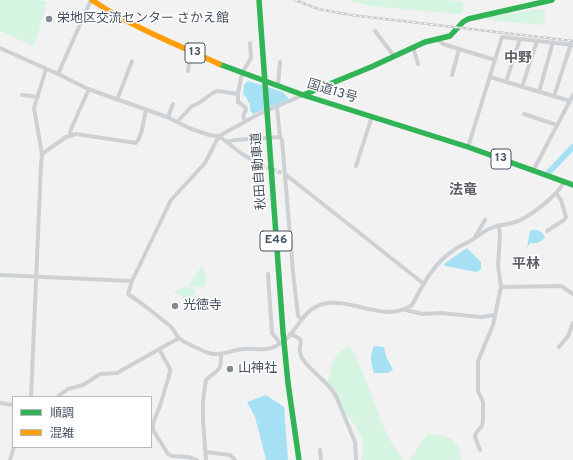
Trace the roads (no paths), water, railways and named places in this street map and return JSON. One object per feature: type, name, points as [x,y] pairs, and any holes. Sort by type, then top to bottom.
[{"type":"main road","name":"国道13号","points":[[92,0],[119,18],[243,73],[278,86],[468,147],[573,185]]},
{"type":"main road","name":"秋田自動車道","points":[[259,0],[283,332],[299,460]]},
{"type":"main road","points":[[303,94],[371,68],[413,47],[453,34],[463,22],[468,19],[552,0]]},
{"type":"street","points":[[58,74],[92,0]]},
{"type":"street","points":[[375,31],[394,56]]},
{"type":"street","points":[[468,147],[502,36],[572,44],[554,96]]},
{"type":"street","points":[[437,39],[443,44],[495,60]]},
{"type":"street","points":[[506,82],[520,39]]},
{"type":"street","points":[[522,87],[537,40]]},
{"type":"street","points":[[539,92],[553,42]]},
{"type":"street","points":[[244,122],[243,116],[246,110],[245,107],[238,102],[238,94],[243,73],[251,58],[250,43]]},
{"type":"street","points":[[413,47],[418,64]]},
{"type":"street","points":[[0,48],[117,100],[168,117],[196,130],[219,136],[242,154],[262,165]]},
{"type":"street","points":[[452,75],[459,49]]},
{"type":"street","points":[[188,71],[189,64],[195,53]]},
{"type":"street","points":[[117,100],[132,61]]},
{"type":"street","points":[[278,86],[280,62]]},
{"type":"street","points":[[31,396],[42,154],[34,108],[46,69]]},
{"type":"street","points":[[490,77],[570,101]]},
{"type":"street","points":[[70,135],[71,129],[90,89]]},
{"type":"street","points":[[177,122],[192,106],[199,103],[214,92],[218,91],[238,94]]},
{"type":"street","points":[[303,94],[257,115],[219,136],[205,163],[171,200],[132,281],[128,294],[145,305],[172,328],[179,338],[207,352],[221,354],[243,349],[265,350],[277,346],[290,334],[312,308],[323,304],[353,305],[388,312],[405,310],[412,305],[438,262],[454,249],[488,229],[499,225],[512,223],[527,216],[556,193],[564,182]]},
{"type":"street","points":[[22,95],[38,97]]},
{"type":"street","points":[[533,171],[573,95]]},
{"type":"street","points":[[168,117],[173,104]]},
{"type":"street","points":[[277,107],[280,137],[282,140],[298,316],[302,319]]},
{"type":"street","points":[[42,154],[66,137],[76,134],[136,143],[140,139],[142,122],[146,110]]},
{"type":"street","points":[[524,114],[558,125]]},
{"type":"street","points":[[356,166],[372,116]]},
{"type":"street","points":[[227,142],[235,140],[280,137]]},
{"type":"street","points":[[285,174],[424,284]]},
{"type":"street","points":[[547,231],[564,220],[566,217],[561,200],[556,193]]},
{"type":"street","points":[[473,239],[485,220]]},
{"type":"street","points":[[480,450],[475,437],[476,432],[482,426],[484,402],[478,391],[478,361],[493,325],[501,287],[498,265],[500,236],[499,225]]},
{"type":"street","points":[[268,274],[272,333],[280,343]]},
{"type":"street","points":[[0,275],[132,281]]},
{"type":"street","points":[[501,287],[561,286],[573,294]]},
{"type":"street","points":[[405,310],[423,314],[441,313],[481,317],[494,315]]},
{"type":"street","points":[[559,347],[568,336],[573,323]]},
{"type":"street","points":[[290,334],[299,337],[301,340],[301,356],[332,389],[336,396],[355,442],[356,460]]},
{"type":"street","points":[[58,396],[68,389],[83,385],[100,374],[117,373],[179,338]]},
{"type":"street","points":[[159,349],[170,369],[170,372],[160,406],[153,423],[153,430],[168,454],[197,460]]},
{"type":"street","points":[[206,460],[203,401],[206,380],[219,371],[221,367],[221,354]]},
{"type":"street","points":[[0,403],[12,405]]},
{"type":"street","points":[[10,460],[14,448]]},
{"type":"street","points":[[320,450],[321,460]]},
{"type":"street","points":[[206,452],[230,455],[235,460]]},
{"type":"water","points":[[248,81],[283,92],[289,99],[253,114],[250,110],[250,103],[243,94],[244,85]]},
{"type":"water","points":[[530,231],[540,231],[545,238],[538,243],[530,243],[527,248]]},
{"type":"water","points":[[467,248],[481,262],[481,269],[477,272],[445,266],[444,264]]},
{"type":"water","points":[[374,346],[384,347],[386,356],[393,370],[387,373],[374,373],[371,354]]},
{"type":"water","points":[[266,395],[284,407],[288,460],[266,460],[255,417],[247,402]]},
{"type":"waterway","points":[[549,172],[573,147]]},
{"type":"tunnel","points":[[261,165],[285,174]]},
{"type":"railway","points":[[295,0],[318,9],[351,15],[573,41]]},
{"type":"place","name":"栄地区交流センター さかえ館","points":[[49,19]]},
{"type":"place","name":"光徳寺","points":[[175,306]]},
{"type":"place","name":"山神社","points":[[230,369]]},
{"type":"district","name":"中野","points":[[518,59]]},
{"type":"district","name":"法竜","points":[[463,191]]},
{"type":"district","name":"平林","points":[[526,265]]}]
